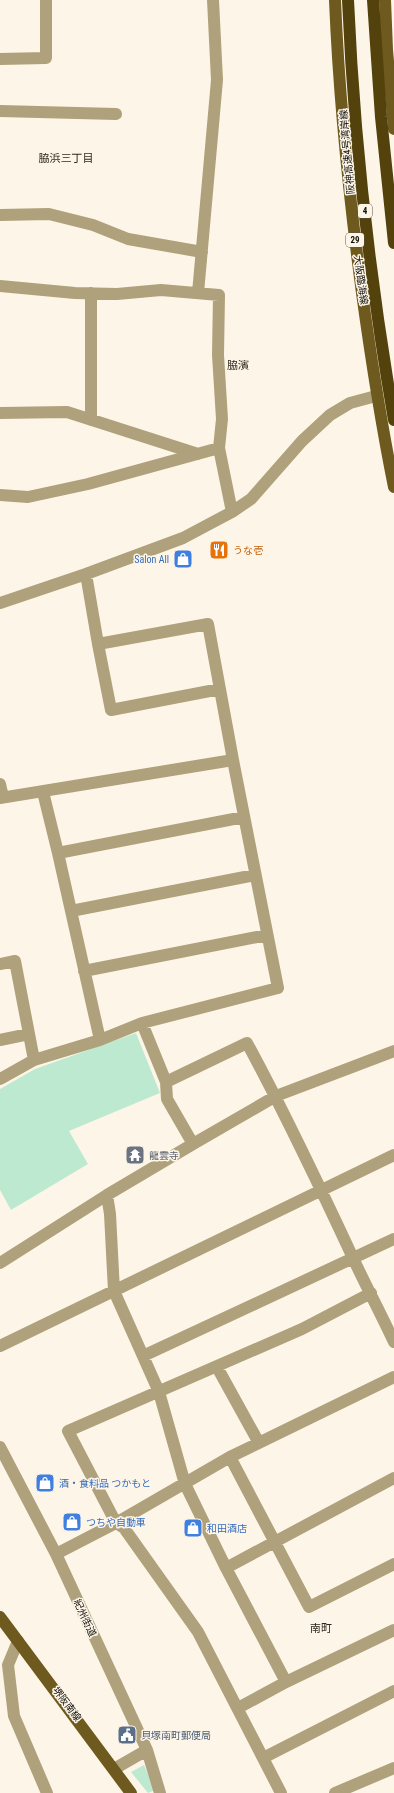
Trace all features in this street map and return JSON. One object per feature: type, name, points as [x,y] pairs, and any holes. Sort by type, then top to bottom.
[{"type":"highway","name":"阪神高速4号湾岸線","points":[[348,0],[356,118],[367,235],[383,353],[394,420]]},
{"type":"highway","points":[[373,0],[380,117],[394,243]]},
{"type":"main road","name":"大阪臨海線","points":[[335,0],[338,61],[355,235],[376,396],[393,481]]},
{"type":"main road","points":[[385,0],[387,50],[394,129]]},
{"type":"main road","name":"堺阪南線","points":[[0,1617],[51,1683],[131,1793]]},
{"type":"street","points":[[0,59],[46,58],[46,0]]},
{"type":"street","points":[[198,293],[217,80],[213,0]]},
{"type":"street","points":[[0,111],[116,114]]},
{"type":"street","points":[[0,215],[49,214],[93,225],[128,239],[202,252]]},
{"type":"street","points":[[0,286],[91,293],[117,294],[161,290],[219,295],[218,355],[222,419],[219,448],[232,512]]},
{"type":"street","points":[[91,293],[91,420]]},
{"type":"street","points":[[0,603],[86,574],[183,538],[232,512],[250,499],[302,441],[330,415],[350,404],[376,396]]},
{"type":"street","points":[[0,413],[67,412],[199,454]]},
{"type":"street","points":[[0,495],[28,497],[88,484],[219,448]]},
{"type":"street","points":[[86,574],[111,710],[220,689]]},
{"type":"street","points":[[0,1079],[34,1060],[100,1040],[142,1024],[278,988],[255,875],[208,624],[98,644]]},
{"type":"street","points":[[0,784],[2,798],[233,760]]},
{"type":"street","points":[[43,792],[100,1040]]},
{"type":"street","points":[[58,853],[244,817]]},
{"type":"street","points":[[71,911],[255,875]]},
{"type":"street","points":[[84,971],[267,935]]},
{"type":"street","points":[[0,964],[15,961],[34,1060]]},
{"type":"street","points":[[142,1024],[166,1082],[167,1099],[193,1144]]},
{"type":"street","points":[[0,1040],[29,1034]]},
{"type":"street","points":[[166,1082],[247,1043],[276,1096],[394,1342]]},
{"type":"street","points":[[0,1263],[107,1195],[276,1096],[394,1051]]},
{"type":"street","points":[[0,1346],[394,1155]]},
{"type":"street","points":[[107,1195],[110,1214],[114,1291],[159,1392],[185,1484],[226,1568],[286,1682]]},
{"type":"street","points":[[142,1356],[394,1239]]},
{"type":"street","points":[[281,1793],[198,1632],[124,1528],[116,1523],[68,1431],[302,1330],[371,1293]]},
{"type":"street","points":[[217,1367],[259,1443]]},
{"type":"street","points":[[56,1554],[116,1523],[230,1457],[394,1377]]},
{"type":"street","name":"紀州街道","points":[[0,1447],[56,1554],[147,1750],[160,1793]]},
{"type":"street","points":[[230,1457],[276,1541],[309,1607],[394,1564]]},
{"type":"street","points":[[226,1568],[394,1478]]},
{"type":"street","points":[[238,1708],[286,1682],[394,1630]]},
{"type":"street","points":[[18,1641],[8,1664],[14,1716],[47,1793]]},
{"type":"street","points":[[263,1758],[394,1691]]},
{"type":"street","points":[[114,1769],[147,1750]]},
{"type":"street","points":[[335,1793],[394,1768]]},
{"type":"green space","points":[[136,1033],[160,1093],[69,1131],[88,1164],[11,1210],[0,1190],[0,1089],[35,1069]]},
{"type":"green space","points":[[144,1765],[155,1790],[148,1793],[131,1772]]},
{"type":"place","name":"うな壱","points":[[219,550]]},
{"type":"place","name":"Salon All","points":[[183,559]]},
{"type":"place","name":"龍雲寺","points":[[135,1155]]},
{"type":"place","name":"酒・食料品 つかもと","points":[[45,1483]]},
{"type":"place","name":"つちや自動車","points":[[72,1522]]},
{"type":"place","name":"和田酒店","points":[[193,1528]]},
{"type":"place","name":"貝塚南町郵便局","points":[[127,1735]]},
{"type":"district","name":"脇浜三丁目","points":[[66,158]]},
{"type":"district","name":"脇濱","points":[[238,365]]},
{"type":"district","name":"南町","points":[[321,1628]]}]
